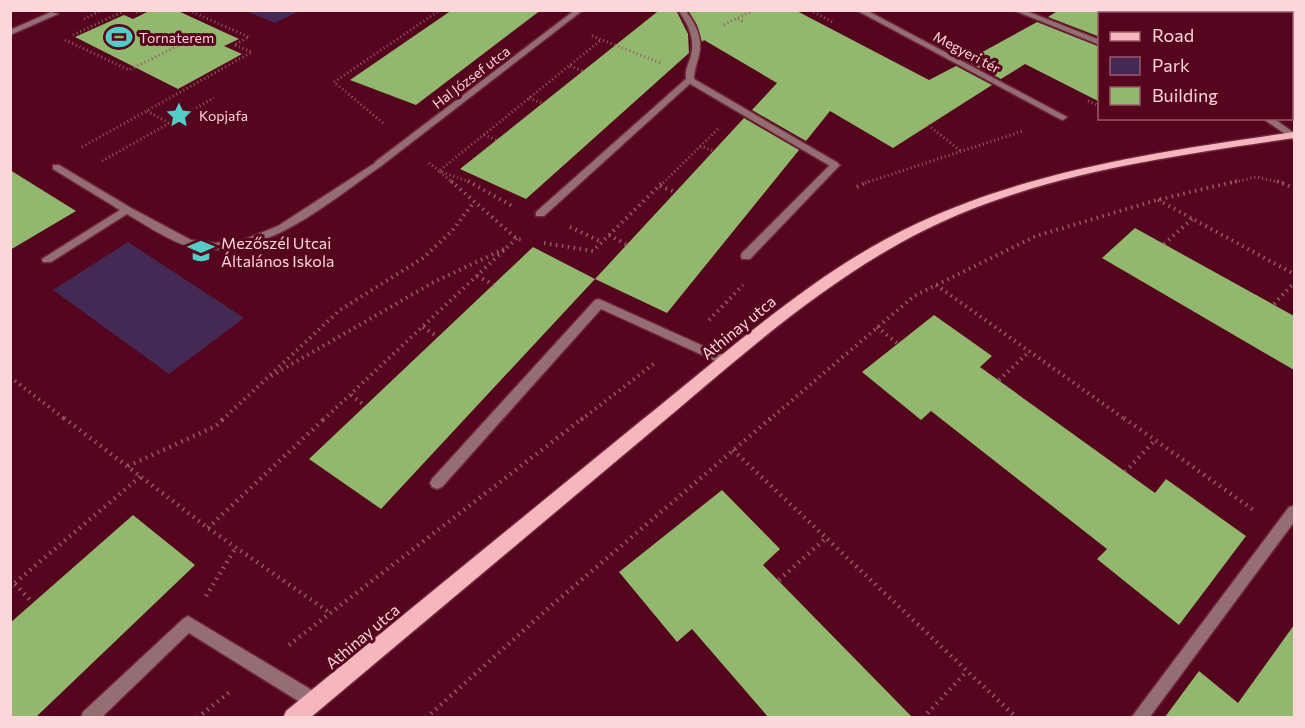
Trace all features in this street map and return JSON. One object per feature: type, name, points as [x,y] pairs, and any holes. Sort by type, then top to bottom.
[{"type":"main road","name":"Athinay utca","points":[[293,717],[778,318],[824,284],[872,253],[922,226],[980,202],[1061,176],[1141,158],[1294,135]]},
{"type":"street","name":"Hal József utca","points":[[56,167],[127,210],[189,243],[215,247],[248,242],[282,230],[378,164],[580,10]]},
{"type":"street","points":[[540,213],[689,76],[696,55],[696,33],[681,10]]},
{"type":"street","name":"Megyeri tér","points":[[859,10],[1063,117]]},
{"type":"street","points":[[1016,10],[1098,42]]},
{"type":"street","points":[[10,33],[54,14]]},
{"type":"street","points":[[689,76],[835,165],[746,256]]},
{"type":"street","points":[[1269,120],[1294,135]]},
{"type":"street","points":[[47,259],[127,210]]},
{"type":"street","points":[[437,483],[599,303],[726,361]]},
{"type":"street","points":[[1139,717],[1294,512]]},
{"type":"street","points":[[88,717],[188,624],[314,700]]},
{"type":"path","points":[[126,10],[64,39],[129,70],[196,37]]},
{"type":"path","points":[[133,10],[138,13],[143,10]]},
{"type":"path","points":[[73,152],[252,52],[234,45],[249,37],[188,10]]},
{"type":"path","points":[[440,10],[334,82],[439,171],[453,177]]},
{"type":"path","points":[[737,18],[754,10]]},
{"type":"path","points":[[561,25],[689,76]]},
{"type":"path","points":[[412,30],[419,33]]},
{"type":"path","points":[[439,171],[601,40]]},
{"type":"path","points":[[376,53],[385,56]]},
{"type":"path","points":[[569,66],[583,71]]},
{"type":"path","points":[[73,178],[214,98]]},
{"type":"path","points":[[529,98],[542,104]]},
{"type":"path","points":[[146,111],[169,123]]},
{"type":"path","points":[[855,188],[875,178],[962,152],[1063,117]]},
{"type":"path","points":[[928,125],[962,152]]},
{"type":"path","points":[[484,134],[497,140]]},
{"type":"path","points":[[700,146],[713,151]]},
{"type":"path","points":[[426,717],[552,604],[914,296],[1036,236],[1157,200],[1256,177],[1285,183],[1294,188]]},
{"type":"path","points":[[660,186],[675,192]]},
{"type":"path","points":[[1157,200],[1294,274]]},
{"type":"path","points":[[128,466],[216,426],[340,310],[423,258],[452,231],[474,202]]},
{"type":"path","points":[[1164,244],[1192,219]]},
{"type":"path","points":[[208,528],[523,233]]},
{"type":"path","points":[[609,235],[627,245]]},
{"type":"path","points":[[266,379],[434,282],[508,247]]},
{"type":"path","points":[[477,276],[494,285]]},
{"type":"path","points":[[197,717],[684,342],[750,278]]},
{"type":"path","points":[[1274,304],[1294,283]]},
{"type":"path","points":[[936,285],[1281,529]]},
{"type":"path","points":[[423,327],[438,337]]},
{"type":"path","points":[[877,327],[898,344]]},
{"type":"path","points":[[999,380],[1030,351]]},
{"type":"path","points":[[10,377],[235,549],[330,614]]},
{"type":"path","points":[[351,394],[365,406]]},
{"type":"path","points":[[1125,472],[1156,439]]},
{"type":"path","points":[[733,450],[1017,717]]},
{"type":"path","points":[[33,603],[13,585],[141,476]]},
{"type":"path","points":[[779,580],[826,538]]},
{"type":"path","points":[[188,624],[235,549]]},
{"type":"path","points":[[923,717],[967,671]]},
{"type":"green space","points":[[299,10],[275,23],[246,11]]},
{"type":"green space","points":[[128,242],[244,318],[169,374],[53,290]]},
{"type":"building","points":[[151,10],[176,10],[239,39],[224,46],[242,54],[178,89],[75,37],[124,15],[133,19]]},
{"type":"building","points":[[452,10],[541,10],[416,105],[350,80]]},
{"type":"building","points":[[655,10],[676,10],[688,34],[689,53],[526,199],[460,169],[657,12]]},
{"type":"building","points":[[688,10],[795,10],[929,80],[956,66],[992,85],[893,148],[830,111],[806,141],[752,110],[777,83],[704,40],[702,42],[697,25]]},
{"type":"building","points":[[1059,10],[1100,10],[1098,12],[1098,36],[1048,17]]},
{"type":"building","points":[[1037,22],[1098,46],[1098,101],[1025,64],[1001,79],[966,61]]},
{"type":"building","points":[[744,118],[799,150],[667,313],[595,279]]},
{"type":"building","points":[[10,170],[76,211],[10,250]]},
{"type":"building","points":[[1135,228],[1294,316],[1294,370],[1102,258]]},
{"type":"building","points":[[533,247],[595,279],[381,509],[309,459]]},
{"type":"building","points":[[934,315],[992,356],[980,367],[1155,493],[1166,479],[1246,536],[1179,625],[1097,559],[1107,549],[931,411],[921,420],[862,372]]},
{"type":"building","points":[[722,490],[780,549],[763,565],[912,717],[768,717],[692,629],[677,642],[619,572]]},
{"type":"building","points":[[133,515],[195,565],[36,717],[10,717],[10,623]]},
{"type":"building","points":[[1294,625],[1294,717],[1165,717],[1199,671],[1238,703]]},
{"type":"place","name":"Tornaterem","points":[[119,37]]},
{"type":"place","name":"Kopjafa","points":[[179,115]]},
{"type":"place","name":"Mezőszél Utcai Általános Iskola","points":[[201,251]]}]
